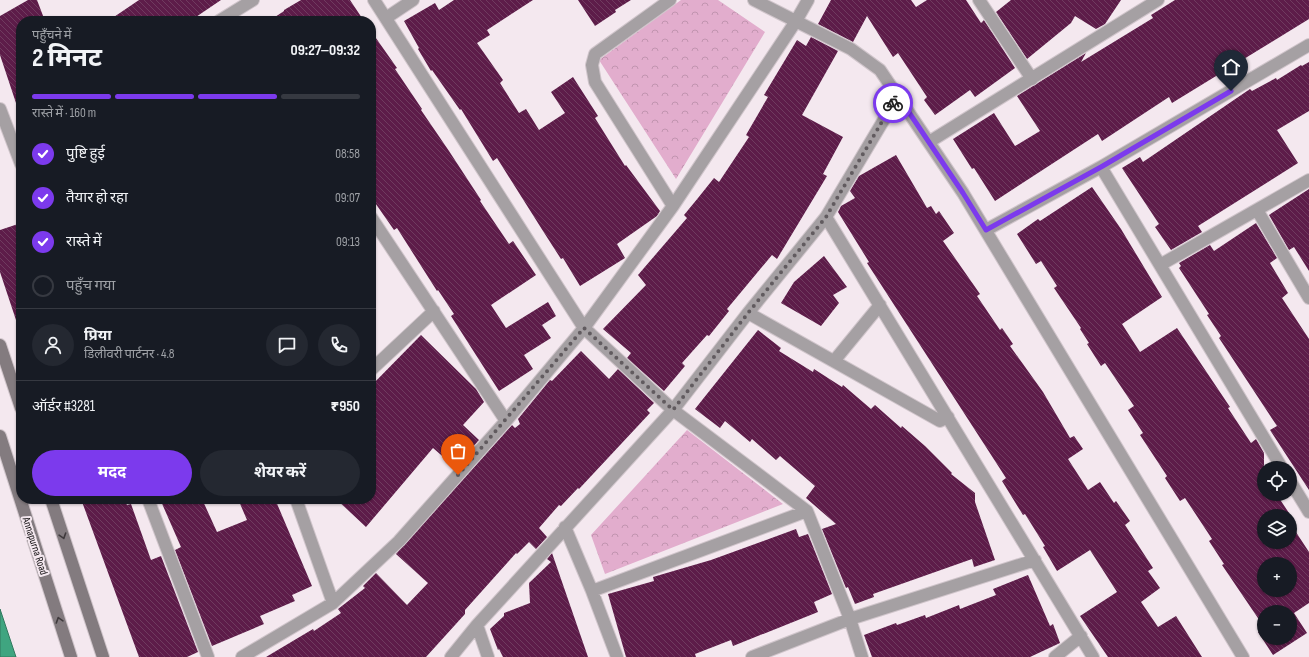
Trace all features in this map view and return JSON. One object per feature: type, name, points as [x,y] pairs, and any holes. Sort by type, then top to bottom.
[{"type":"main road","points":[[0,345],[16,393]]},
{"type":"main road","name":"Annapurna Road","points":[[0,436],[16,486]]},
{"type":"main road","name":"Annapurna Road","points":[[22,504],[71,657]]},
{"type":"main road","points":[[53,504],[103,657]]},
{"type":"street","points":[[227,16],[253,0]]},
{"type":"street","points":[[374,0],[584,328],[673,410],[807,511],[850,619],[862,657]]},
{"type":"street","points":[[386,18],[413,0]]},
{"type":"street","points":[[670,0],[595,54],[592,61],[595,82],[673,206]]},
{"type":"street","points":[[754,0],[851,49],[880,70],[986,230],[1243,657]]},
{"type":"street","points":[[242,657],[333,603],[399,541],[506,421],[584,328],[673,206],[796,21],[808,0]]},
{"type":"street","points":[[979,0],[1032,79]]},
{"type":"street","points":[[929,142],[1032,79],[1150,2]]},
{"type":"street","points":[[986,230],[1101,167],[1309,45]]},
{"type":"street","points":[[451,657],[477,624],[673,410],[748,313],[826,217],[898,96]]},
{"type":"street","points":[[0,109],[16,151]]},
{"type":"street","points":[[1101,167],[1278,461]]},
{"type":"street","points":[[1160,265],[1309,180]]},
{"type":"street","points":[[1257,210],[1309,298]]},
{"type":"street","points":[[826,217],[1093,657]]},
{"type":"street","points":[[376,225],[506,421]]},
{"type":"street","points":[[834,361],[880,305]]},
{"type":"street","points":[[376,365],[434,311]]},
{"type":"street","points":[[748,313],[940,422],[948,417]]},
{"type":"street","points":[[1297,492],[1309,512]]},
{"type":"street","points":[[150,504],[208,657]]},
{"type":"street","points":[[298,504],[333,603]]},
{"type":"street","points":[[592,591],[807,511]]},
{"type":"street","points":[[565,527],[592,591],[617,657]]},
{"type":"street","points":[[752,657],[850,619],[1035,560]]},
{"type":"street","points":[[477,624],[488,657]]},
{"type":"street","points":[[1055,657],[1081,636]]},
{"type":"green space","points":[[681,0],[718,0],[765,32],[676,179],[599,60]]},
{"type":"green space","points":[[687,430],[783,504],[605,574],[591,535]]},
{"type":"shaded area","points":[[0,609],[16,657],[0,657]]},
{"type":"building","points":[[28,0],[37,0],[43,16],[16,16],[16,103],[0,55],[0,16]]},
{"type":"building","points":[[139,0],[221,0],[197,16],[115,16]]},
{"type":"building","points":[[301,0],[350,0],[361,16],[276,16]]},
{"type":"building","points":[[454,0],[533,0],[487,30],[490,35],[477,43],[503,80],[500,83],[519,113],[526,109],[539,130],[565,113],[551,92],[573,77],[598,116],[595,118],[625,166],[626,165],[660,211],[657,216],[617,244],[625,258],[580,286],[563,258],[561,259],[497,158],[493,161],[461,109],[460,110],[432,70],[431,71],[404,21],[435,3],[439,10]]},
{"type":"building","points":[[578,0],[631,0],[615,10],[616,12],[595,26]]},
{"type":"building","points":[[831,0],[911,0],[916,7],[927,0],[966,0],[981,23],[984,20],[1015,68],[975,97],[970,90],[935,115],[924,100],[927,97],[898,53],[893,57],[867,16],[853,42],[818,24]]},
{"type":"building","points":[[1011,0],[1121,0],[1105,24],[1096,29],[1075,16],[1071,23],[1027,59],[996,12]]},
{"type":"building","points":[[1175,0],[1309,0],[1309,19],[1172,103],[1169,97],[1102,141],[1098,134],[995,201],[953,139],[994,113],[1015,146],[1040,131],[1017,96],[1086,53],[1081,62],[1153,18],[1151,15]]},
{"type":"building","points":[[811,37],[838,51],[802,115],[843,137],[823,174],[827,176],[777,259],[772,255],[727,309],[729,311],[709,336],[707,335],[682,363],[685,366],[664,391],[627,358],[631,353],[603,329],[646,285],[638,275],[687,218],[684,215],[714,178],[719,182],[749,137],[746,135],[768,97],[764,95],[797,40],[806,46]]},
{"type":"building","points":[[376,38],[397,68],[395,69],[422,109],[421,110],[509,244],[513,241],[536,275],[491,305],[506,328],[548,302],[556,316],[542,325],[551,338],[524,355],[533,369],[499,391],[451,316],[454,314],[438,290],[437,291],[397,228],[394,230],[376,204]]},
{"type":"building","points":[[1309,62],[1309,111],[1277,130],[1298,163],[1198,226],[1202,232],[1171,250],[1155,227],[1159,224],[1122,168],[1140,157],[1143,162],[1250,89],[1252,91],[1276,78],[1277,80],[1301,65],[1302,66]]},
{"type":"building","points":[[896,155],[927,208],[931,206],[936,214],[939,211],[954,233],[943,241],[980,294],[977,296],[1000,330],[1002,328],[1013,344],[1010,346],[1043,392],[1070,438],[1074,436],[1083,449],[1068,459],[1088,490],[1100,482],[1114,503],[1116,501],[1130,521],[1125,525],[1153,568],[1148,571],[1160,588],[1141,602],[1158,627],[1176,616],[1202,657],[1108,657],[1080,616],[1117,592],[1090,550],[1057,571],[1043,547],[1045,546],[1025,514],[1023,515],[1002,481],[1006,478],[867,263],[869,262],[838,212],[841,206],[855,198],[850,191],[859,176]]},
{"type":"building","points":[[1092,187],[1121,229],[1162,297],[1122,324],[1140,352],[1177,328],[1230,407],[1228,408],[1251,443],[1256,439],[1264,453],[1264,461],[1257,461],[1257,501],[1281,501],[1286,509],[1257,509],[1257,549],[1297,549],[1297,534],[1309,552],[1309,603],[1297,611],[1297,605],[1257,605],[1257,617],[1222,565],[1224,564],[1209,541],[1212,539],[1185,498],[1180,501],[1165,478],[1167,476],[1140,435],[1143,433],[1128,410],[1134,406],[1105,363],[1101,366],[1087,344],[1089,343],[1080,329],[1081,328],[1054,288],[1057,286],[1041,261],[1036,264],[1017,234],[1038,219],[1040,221]]},
{"type":"building","points":[[1309,189],[1309,271],[1294,247],[1289,250],[1269,215]]},
{"type":"building","points":[[1256,223],[1277,258],[1270,263],[1288,293],[1282,298],[1309,339],[1309,490],[1297,472],[1297,461],[1290,461],[1270,430],[1277,426],[1219,338],[1221,336],[1207,315],[1209,314],[1179,268],[1181,266],[1179,263],[1210,245],[1214,251]]},
{"type":"building","points":[[16,225],[16,320],[0,272],[0,230]]},
{"type":"building","points":[[824,256],[847,287],[833,295],[839,303],[821,326],[781,303],[794,282]]},
{"type":"building","points":[[758,330],[781,348],[779,351],[813,372],[814,369],[842,387],[843,385],[871,409],[875,405],[901,428],[902,426],[925,446],[952,473],[951,474],[975,493],[975,502],[995,560],[974,567],[972,559],[873,594],[874,597],[855,604],[848,587],[846,588],[822,529],[836,524],[806,498],[815,486],[780,456],[776,460],[752,439],[750,442],[725,421],[720,428],[695,409]]},
{"type":"building","points":[[421,335],[476,389],[484,402],[463,425],[479,440],[455,467],[433,448],[366,527],[341,504],[376,504],[376,381]]},
{"type":"building","points":[[581,351],[609,379],[618,369],[654,403],[647,410],[650,413],[579,489],[578,488],[561,506],[559,505],[539,528],[547,537],[536,549],[529,542],[517,554],[516,553],[465,610],[465,614],[426,657],[266,657],[313,629],[314,631],[341,613],[338,609],[365,588],[363,586],[376,573],[407,605],[428,583],[396,554],[512,425],[515,428],[520,424],[518,419],[550,380],[552,381]]},
{"type":"building","points":[[83,504],[131,504],[151,560],[161,556],[198,652],[187,657],[139,657]]},
{"type":"building","points":[[162,504],[204,504],[217,532],[247,520],[240,504],[277,504],[312,586],[292,595],[295,601],[260,616],[264,624],[212,646],[175,550],[181,547]]},
{"type":"building","points":[[796,529],[799,537],[808,534],[832,594],[814,602],[818,612],[733,646],[731,640],[695,654],[696,657],[626,657],[608,594],[654,581],[653,577],[711,560]]},
{"type":"building","points":[[552,553],[588,657],[503,657],[499,649],[498,650],[490,629],[504,616],[504,613],[530,603],[529,583],[551,562],[547,559]]},
{"type":"building","points":[[1028,575],[1050,626],[1053,624],[1060,643],[1030,657],[872,657],[864,635],[896,623],[897,625],[925,615],[926,618],[959,605],[960,609],[996,595],[993,589]]},
{"type":"building","points":[[1297,618],[1307,633],[1297,639]]},
{"type":"building","points":[[1266,645],[1288,645],[1273,655]]},
{"type":"way so far","points":[[458,475],[506,421],[584,328],[673,410],[748,313],[826,217],[893,103]]},
{"type":"route","points":[[893,103],[898,96],[986,230],[1101,167],[1231,91]]}]
